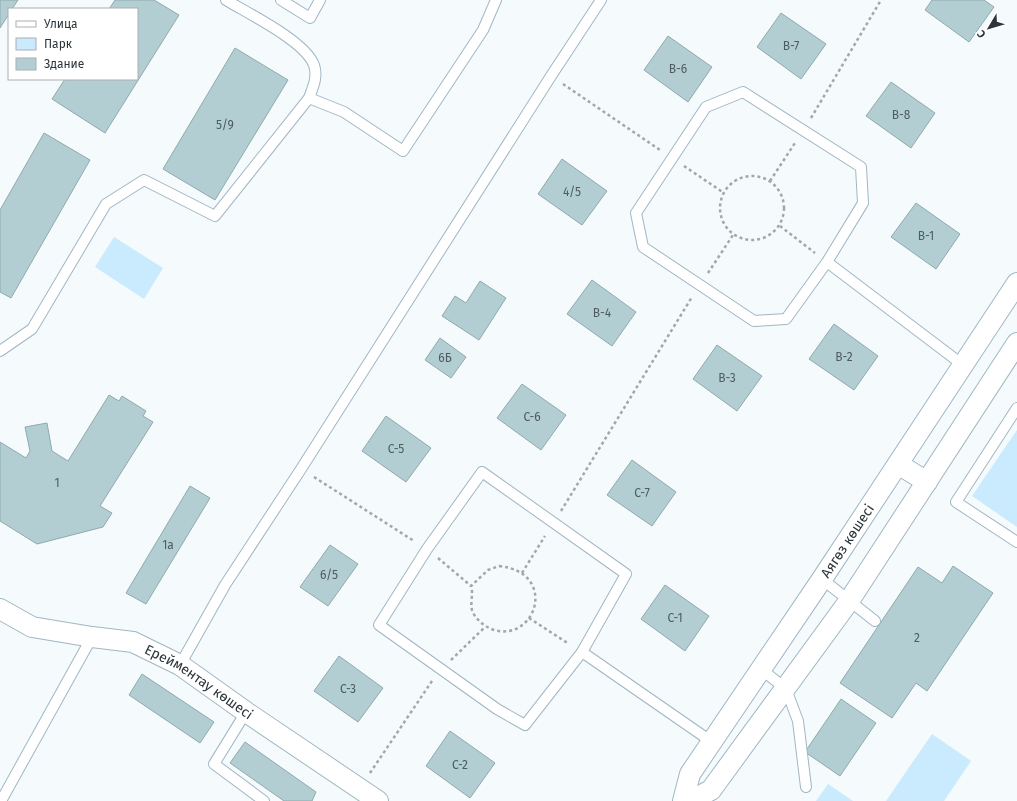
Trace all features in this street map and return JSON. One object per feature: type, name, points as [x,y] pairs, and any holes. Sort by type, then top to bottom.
[{"type":"street","name":"Аягөз көшесі","points":[[683,801],[690,774],[822,579],[1017,283]]},
{"type":"street","points":[[690,801],[711,790],[850,601],[1017,343]]},
{"type":"street","points":[[898,464],[927,482]]},
{"type":"street","name":"Ерейментау көшесі","points":[[0,609],[32,627],[133,642],[180,665],[358,789],[378,801]]},
{"type":"lane","points":[[0,351],[32,329],[106,204],[144,180],[215,216],[309,98],[315,82],[314,66],[307,53],[296,43],[226,0]]},
{"type":"lane","points":[[281,0],[310,18],[320,0]]},
{"type":"lane","points":[[309,98],[344,112],[402,151],[483,30],[496,0]]},
{"type":"lane","points":[[180,665],[225,585],[301,470],[551,76],[601,0]]},
{"type":"lane","points":[[742,92],[803,131],[861,167],[863,203],[827,262],[786,319],[754,321],[643,247],[636,213],[706,107],[742,92]]},
{"type":"lane","points":[[827,262],[963,365]]},
{"type":"lane","points":[[1017,408],[956,502],[1017,542]]},
{"type":"lane","points":[[482,472],[554,522],[626,574],[582,652],[525,725],[497,709],[440,670],[379,625],[427,549],[482,472]]},
{"type":"lane","points":[[822,579],[875,621]]},
{"type":"lane","points":[[1,801],[92,637]]},
{"type":"lane","points":[[582,652],[712,742]]},
{"type":"lane","points":[[761,669],[786,689],[798,721],[806,787]]},
{"type":"lane","points":[[246,712],[214,764],[264,801]]},
{"type":"path","points":[[770,181],[803,131],[881,0]]},
{"type":"path","points":[[551,76],[724,192]]},
{"type":"path","points":[[748,176],[759,176],[770,181],[781,192],[785,203],[785,215],[780,226],[773,235],[755,241],[743,240],[733,235],[723,222],[720,212],[724,192],[737,179],[748,176]]},
{"type":"path","points":[[780,226],[827,262]]},
{"type":"path","points":[[522,573],[700,285],[733,235]]},
{"type":"path","points":[[301,470],[427,549],[471,586]]},
{"type":"path","points":[[499,566],[512,568],[522,573],[531,582],[535,593],[535,602],[530,618],[521,626],[510,631],[499,631],[485,626],[473,612],[470,602],[471,586],[488,570],[499,566]]},
{"type":"path","points":[[530,618],[582,652]]},
{"type":"path","points":[[358,789],[440,670],[485,626]]},
{"type":"green space","points":[[114,237],[163,268],[144,299],[95,267]]},
{"type":"green space","points":[[1017,430],[1017,527],[972,496]]},
{"type":"green space","points":[[932,734],[971,761],[944,801],[886,801]]},
{"type":"green space","points":[[828,784],[853,801],[816,801]]},
{"type":"building","points":[[0,0],[18,0],[13,8],[8,8],[8,16],[0,28]]},
{"type":"building","points":[[115,0],[154,0],[179,15],[105,133],[52,99],[64,80],[138,80],[138,8],[110,8]]},
{"type":"building","points":[[932,0],[984,0],[994,7],[969,42],[925,10]]},
{"type":"building","points":[[781,13],[826,44],[801,79],[757,47]]},
{"type":"building","points":[[668,36],[712,67],[688,102],[644,70]]},
{"type":"building","points":[[235,48],[288,80],[215,200],[163,169]]},
{"type":"building","points":[[891,82],[935,113],[911,148],[866,116]]},
{"type":"building","points":[[44,133],[90,160],[11,298],[0,292],[0,210]]},
{"type":"building","points":[[562,159],[607,191],[582,225],[538,194]]},
{"type":"building","points":[[916,203],[960,234],[936,269],[891,237]]},
{"type":"building","points":[[592,280],[636,312],[612,346],[567,314]]},
{"type":"building","points":[[480,281],[506,298],[479,340],[442,316],[455,296],[466,303]]},
{"type":"building","points":[[834,324],[878,356],[854,390],[809,359]]},
{"type":"building","points":[[440,338],[466,357],[451,378],[425,360]]},
{"type":"building","points":[[717,345],[762,376],[737,411],[693,379]]},
{"type":"building","points":[[522,384],[566,415],[541,450],[497,418]]},
{"type":"building","points":[[109,395],[119,401],[122,396],[146,411],[143,416],[153,422],[100,506],[112,513],[103,527],[37,544],[0,521],[0,442],[26,458],[30,451],[25,427],[47,423],[52,451],[68,461]]},
{"type":"building","points":[[386,416],[431,448],[406,482],[362,451]]},
{"type":"building","points":[[632,460],[676,492],[652,526],[607,495]]},
{"type":"building","points":[[190,486],[210,498],[146,604],[126,593]]},
{"type":"building","points":[[330,545],[358,564],[328,606],[300,587]]},
{"type":"building","points":[[953,566],[993,593],[927,691],[916,683],[892,718],[840,683],[918,567],[942,583]]},
{"type":"building","points":[[665,585],[709,616],[685,651],[641,619]]},
{"type":"building","points":[[339,656],[383,688],[358,722],[314,691]]},
{"type":"building","points":[[142,674],[214,722],[200,743],[129,695]]},
{"type":"building","points":[[841,699],[876,723],[840,776],[805,752]]},
{"type":"building","points":[[450,731],[495,763],[470,798],[426,766]]},
{"type":"building","points":[[245,742],[316,792],[312,801],[284,801],[230,763]]}]
